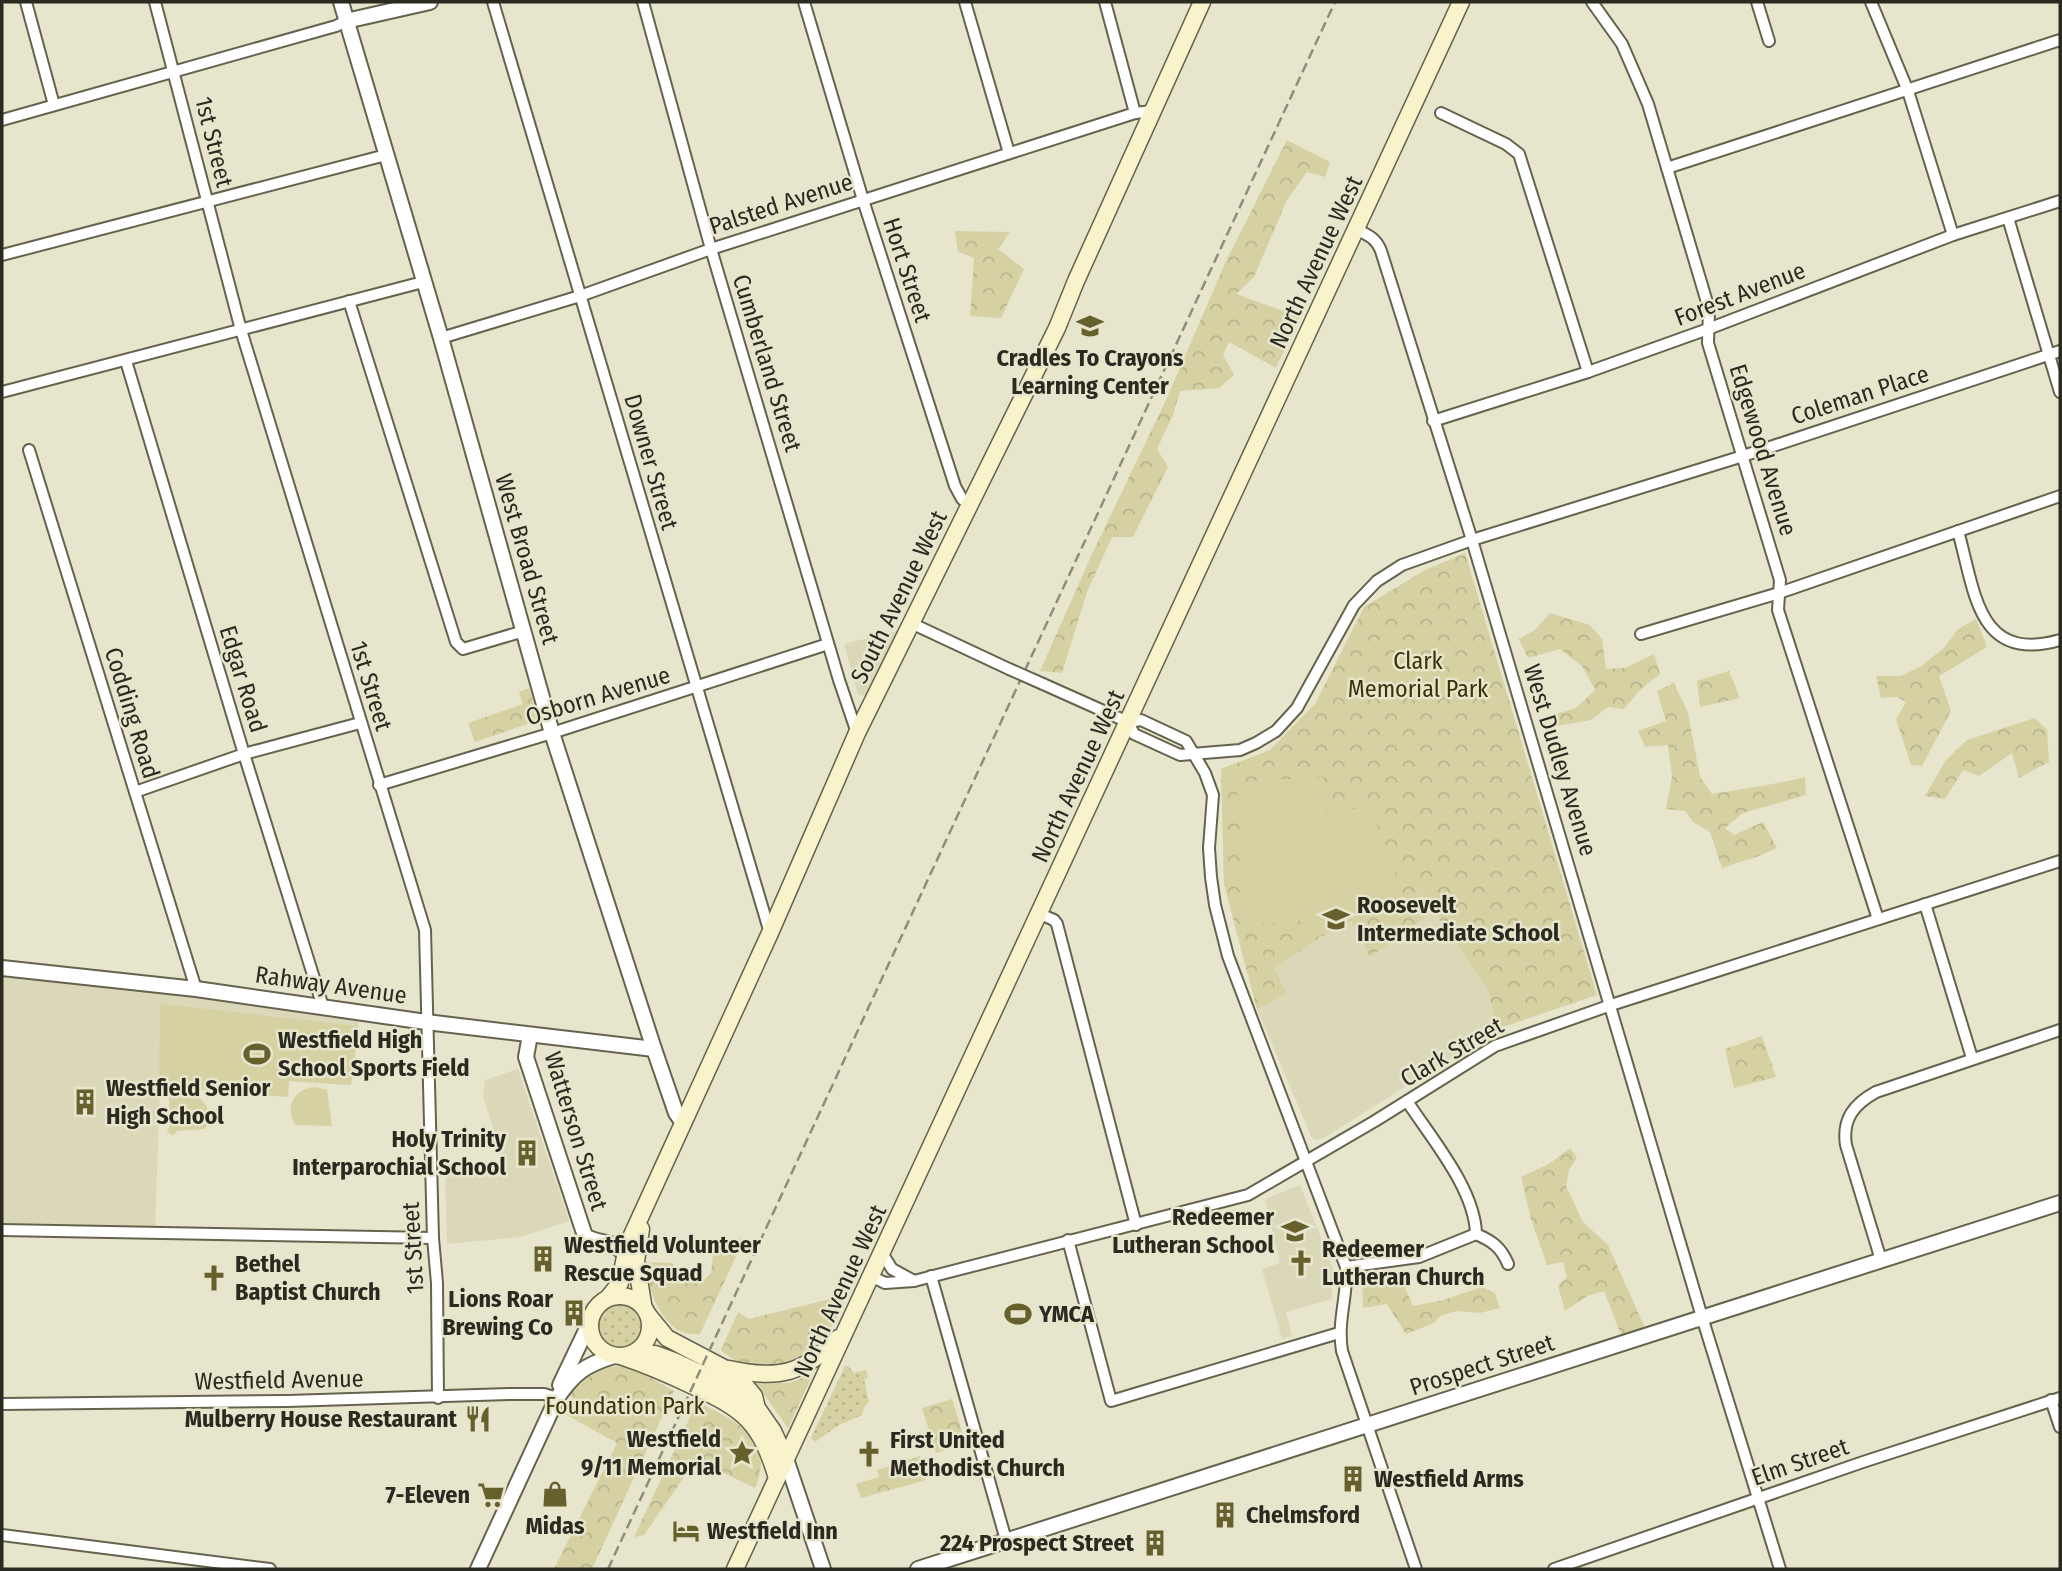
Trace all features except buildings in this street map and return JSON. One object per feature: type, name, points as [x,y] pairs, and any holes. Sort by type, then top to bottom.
[{"type":"main road","name":"South Avenue West","points":[[608,1298],[620,1283],[625,1255],[857,733],[1057,328],[1202,2]]},
{"type":"main road","name":"North Avenue West","points":[[735,1569],[1461,2]]},
{"type":"main road","name":"South Avenue West","points":[[643,1216],[636,1261],[646,1310]]},
{"type":"main road","points":[[757,1408],[754,1396],[745,1385],[724,1368],[667,1339],[646,1310],[626,1296],[608,1298],[599,1305],[591,1320],[591,1333],[603,1351],[661,1371],[737,1408],[764,1441],[777,1478]]},
{"type":"main road","points":[[623,1356],[643,1346],[649,1337],[651,1328],[646,1310]]},
{"type":"main road","points":[[724,1368],[761,1375],[800,1368],[816,1359],[847,1329]]},
{"type":"main road","points":[[623,1356],[655,1354],[731,1388],[757,1408],[773,1431],[786,1459]]},
{"type":"street","points":[[26,2],[54,105]]},
{"type":"street","name":"1st Street","points":[[155,2],[241,330],[425,930],[433,1238],[437,1283],[438,1398]]},
{"type":"street","name":"West Broad Street","points":[[341,2],[441,338],[552,733],[654,1049],[676,1113],[684,1123]]},
{"type":"street","points":[[2,120],[346,21],[430,2]]},
{"type":"street","name":"Downer Street","points":[[493,2],[770,933]]},
{"type":"street","name":"Cumberland Street","points":[[643,2],[711,249],[857,733]]},
{"type":"street","name":"Hort Street","points":[[804,2],[863,200],[955,486],[962,499],[970,505]]},
{"type":"street","points":[[965,2],[1009,153]]},
{"type":"street","points":[[1105,2],[1135,113]]},
{"type":"street","points":[[1757,2],[1769,41]]},
{"type":"street","points":[[1871,2],[1908,91],[1953,235]]},
{"type":"street","name":"Edgewood Avenue","points":[[1596,3],[1636,71],[1648,104],[1709,309],[1709,343],[1780,580],[1778,610],[1878,919]]},
{"type":"street","points":[[1667,168],[2060,40]]},
{"type":"street","name":"Palsted Avenue","points":[[441,338],[580,296],[711,249],[1009,153],[1135,113],[1152,111]]},
{"type":"street","points":[[1441,113],[1506,144],[1519,154],[1588,372]]},
{"type":"street","points":[[2,255],[386,155]]},
{"type":"street","name":"Forest Avenue","points":[[1433,421],[1588,372],[1953,235],[2060,201]]},
{"type":"street","points":[[2008,218],[2055,353],[2060,392]]},
{"type":"street","name":"West Dudley Avenue","points":[[1356,229],[1378,243],[1472,540],[1702,1317],[1780,1569]]},
{"type":"street","points":[[2,392],[423,282]]},
{"type":"street","points":[[349,301],[456,642],[463,649],[524,631]]},
{"type":"street","name":"Coleman Place","points":[[1195,755],[1240,750],[1276,731],[1297,708],[1354,605],[1377,581],[1402,565],[1472,540],[1743,456],[2055,353]]},
{"type":"street","name":"Edgar Road","points":[[126,361],[323,1007]]},
{"type":"street","name":"Codding Road","points":[[29,450],[196,989]]},
{"type":"street","points":[[1641,634],[1779,593],[2060,496]]},
{"type":"street","points":[[1958,531],[1982,614],[1995,632],[2020,645],[2043,645],[2060,640]]},
{"type":"street","points":[[913,624],[1128,722],[1134,734],[1180,755],[1195,755],[1213,795],[1209,848],[1211,877],[1228,956],[1346,1267],[1347,1279],[1339,1334],[1342,1351],[1416,1569]]},
{"type":"street","name":"Osborn Avenue","points":[[379,785],[552,733],[828,644]]},
{"type":"street","points":[[135,792],[244,754],[360,723]]},
{"type":"street","name":"Clark Street","points":[[871,1276],[886,1283],[914,1281],[1248,1195],[1495,1046],[1611,1005],[2060,861]]},
{"type":"street","points":[[1925,904],[1972,1058]]},
{"type":"street","points":[[1040,914],[1057,924],[1136,1225]]},
{"type":"street","name":"Rahway Avenue","points":[[2,968],[196,989],[426,1022],[654,1049]]},
{"type":"street","points":[[1881,1260],[1846,1145],[1844,1135],[1849,1115],[1864,1098],[1876,1092],[2060,1030]]},
{"type":"street","name":"Watterson Street","points":[[530,1035],[526,1057],[585,1236],[617,1245],[625,1255]]},
{"type":"street","points":[[1407,1101],[1457,1176],[1476,1220],[1476,1234]]},
{"type":"street","name":"Prospect Street","points":[[918,1569],[2060,1203]]},
{"type":"street","points":[[2,1230],[433,1238]]},
{"type":"street","points":[[1346,1267],[1419,1257],[1476,1234],[1494,1243],[1503,1252],[1508,1264]]},
{"type":"street","points":[[1068,1240],[1111,1401],[1339,1334]]},
{"type":"street","points":[[882,1253],[892,1269],[914,1281]]},
{"type":"street","points":[[931,1276],[1006,1540]]},
{"type":"street","points":[[478,1569],[591,1320]]},
{"type":"street","points":[[557,1398],[581,1370],[594,1362],[623,1356]]},
{"type":"street","name":"Westfield Avenue","points":[[2,1404],[438,1398],[509,1394],[544,1394],[557,1398]]},
{"type":"street","points":[[2055,1399],[2060,1427]]},
{"type":"street","name":"Elm Street","points":[[1554,1569],[2055,1399]]},
{"type":"street","points":[[786,1459],[823,1569]]},
{"type":"street","points":[[2,1535],[237,1567],[270,1569]]},
{"type":"shaded area","points":[[901,630],[872,696],[858,695],[844,644]]},
{"type":"shaded area","name":"Roosevelt Intermediate School","points":[[1315,704],[1414,881],[1488,990],[1497,1029],[1322,1139],[1315,1140],[1257,1009],[1224,884],[1221,769],[1270,750]]},
{"type":"shaded area","points":[[2,968],[360,1013],[351,1085],[289,1081],[288,1097],[160,1086],[155,1233],[2,1232]]},
{"type":"shaded area","points":[[518,1069],[569,1221],[520,1237],[447,1244],[445,1173],[507,1173],[483,1096],[485,1080]]},
{"type":"shaded area","name":"Redeemer Lutheran School","points":[[1300,1185],[1333,1268],[1332,1299],[1286,1312],[1292,1336],[1282,1339],[1262,1269],[1280,1263],[1265,1199]]},
{"type":"green space","points":[[1287,140],[1330,162],[1325,177],[1307,172],[1287,200],[1254,277],[1236,294],[1300,317],[1276,368],[1229,342],[1223,355],[1234,375],[1219,388],[1180,391],[1173,415],[1157,449],[1168,467],[1133,537],[1112,537],[1087,592],[1062,673],[1040,671],[1093,552],[1166,400],[1227,259]]},
{"type":"green space","points":[[955,231],[1010,232],[998,249],[1024,269],[1001,318],[970,316],[974,258],[958,252]]},
{"type":"green space","name":"Clark Memorial Park","points":[[1465,553],[1597,995],[1497,1029],[1488,990],[1419,889],[1431,913],[1370,957],[1350,918],[1275,968],[1286,994],[1257,1009],[1224,884],[1221,769],[1270,750],[1315,704],[1364,607],[1425,570]]},
{"type":"green space","points":[[1550,613],[1590,625],[1602,639],[1606,669],[1625,668],[1654,654],[1660,674],[1639,691],[1624,709],[1608,707],[1591,720],[1556,726],[1552,715],[1576,708],[1595,690],[1582,666],[1560,649],[1528,658],[1519,639],[1535,630]]},
{"type":"green space","points":[[1976,619],[1987,647],[1939,676],[1951,711],[1922,766],[1911,765],[1896,719],[1906,702],[1897,697],[1881,698],[1876,676],[1901,676],[1921,666],[1944,648],[1958,629]]},
{"type":"green space","points":[[1729,671],[1740,698],[1700,707],[1697,681]]},
{"type":"green space","points":[[1674,683],[1688,713],[1700,777],[1712,794],[1805,777],[1806,795],[1743,813],[1725,828],[1734,835],[1763,822],[1777,848],[1722,868],[1710,832],[1693,822],[1685,811],[1666,809],[1672,776],[1668,745],[1645,747],[1638,731],[1666,721],[1657,691]]},
{"type":"green space","points":[[529,688],[539,720],[475,742],[468,723],[523,704],[519,692]]},
{"type":"green space","points":[[2035,718],[2047,730],[2049,762],[2019,778],[2012,753],[1979,776],[1963,770],[1945,799],[1925,796],[1946,760],[1967,740]]},
{"type":"green space","points":[[1324,777],[1327,818],[1369,804],[1402,891],[1400,899],[1312,939],[1303,921],[1245,924],[1237,782]]},
{"type":"green space","name":"Westfield High School Sports Field","points":[[160,1004],[359,1026],[351,1085],[289,1081],[288,1097],[159,1086]]},
{"type":"green space","points":[[1762,1036],[1776,1077],[1734,1088],[1725,1049]]},
{"type":"green space","points":[[316,1087],[327,1090],[332,1126],[295,1125],[291,1111],[294,1099],[302,1091]]},
{"type":"green space","points":[[184,1091],[196,1096],[205,1105],[208,1122],[205,1129],[177,1131],[173,1136],[167,1132],[170,1125],[169,1097]]},
{"type":"green space","points":[[1570,1148],[1577,1158],[1569,1170],[1566,1186],[1583,1222],[1608,1245],[1645,1328],[1621,1335],[1604,1291],[1587,1296],[1565,1311],[1558,1286],[1567,1277],[1563,1262],[1547,1265],[1531,1219],[1521,1177],[1549,1164]]},
{"type":"green space","points":[[715,1238],[744,1239],[700,1334],[687,1333],[676,1329],[660,1310],[649,1286],[645,1262],[673,1263],[675,1277],[705,1279],[711,1273]]},
{"type":"green space","points":[[1387,1276],[1394,1281],[1402,1280],[1413,1306],[1443,1300],[1482,1287],[1495,1293],[1500,1308],[1480,1313],[1457,1311],[1440,1316],[1434,1323],[1406,1334],[1387,1304],[1363,1308],[1362,1277]]},
{"type":"green space","points":[[847,1295],[825,1337],[799,1357],[772,1365],[758,1365],[744,1363],[721,1350],[738,1312],[749,1319]]},
{"type":"green space","points":[[620,1303],[637,1310],[644,1327],[637,1344],[620,1351],[603,1344],[596,1327],[603,1310]]},
{"type":"green space","name":"Foundation Park","points":[[620,1366],[646,1375],[674,1391],[592,1569],[554,1569],[617,1443],[565,1414],[575,1400],[569,1395],[592,1375]]},
{"type":"green space","points":[[845,1366],[854,1373],[866,1370],[868,1377],[864,1380],[869,1402],[862,1415],[839,1425],[815,1442],[811,1438]]},
{"type":"green space","points":[[813,1374],[788,1428],[755,1382],[789,1383]]},
{"type":"green space","points":[[952,1399],[966,1444],[936,1453],[922,1408]]},
{"type":"green space","points":[[697,1402],[737,1424],[756,1444],[760,1456],[760,1471],[755,1488],[701,1462],[689,1470],[644,1535],[634,1537]]},
{"type":"green space","points":[[920,1456],[926,1480],[861,1498],[856,1484],[879,1477],[877,1470]]},
{"type":"railway","points":[[608,1569],[1335,2]]},
{"type":"place","name":"Cradles To Crayons Learning Center","points":[[1090,326]]},
{"type":"place","name":"Roosevelt Intermediate School","points":[[1336,919]]},
{"type":"place","name":"Westfield High School Sports Field","points":[[257,1054]]},
{"type":"place","name":"Westfield Senior High School","points":[[85,1102]]},
{"type":"place","name":"Holy Trinity Interparochial School","points":[[527,1153]]},
{"type":"place","name":"Redeemer Lutheran School","points":[[1295,1231]]},
{"type":"place","name":"Westfield Volunteer Rescue Squad","points":[[543,1259]]},
{"type":"place","name":"Redeemer Lutheran Church","points":[[1301,1263]]},
{"type":"place","name":"Bethel Baptist Church","points":[[214,1278]]},
{"type":"place","name":"Lions Roar Brewing Co","points":[[574,1313]]},
{"type":"place","name":"YMCA","points":[[1018,1314]]},
{"type":"place","name":"Mulberry House Restaurant","points":[[478,1419]]},
{"type":"place","name":"Westfield 9/11 Memorial","points":[[742,1453]]},
{"type":"place","name":"First United Methodist Church","points":[[869,1454]]},
{"type":"place","name":"Westfield Arms","points":[[1353,1479]]},
{"type":"place","name":"Midas","points":[[555,1494]]},
{"type":"place","name":"7-Eleven","points":[[491,1495]]},
{"type":"place","name":"Chelmsford","points":[[1225,1515]]},
{"type":"place","name":"Westfield Inn","points":[[686,1531]]},
{"type":"place","name":"224 Prospect Street","points":[[1155,1543]]}]
